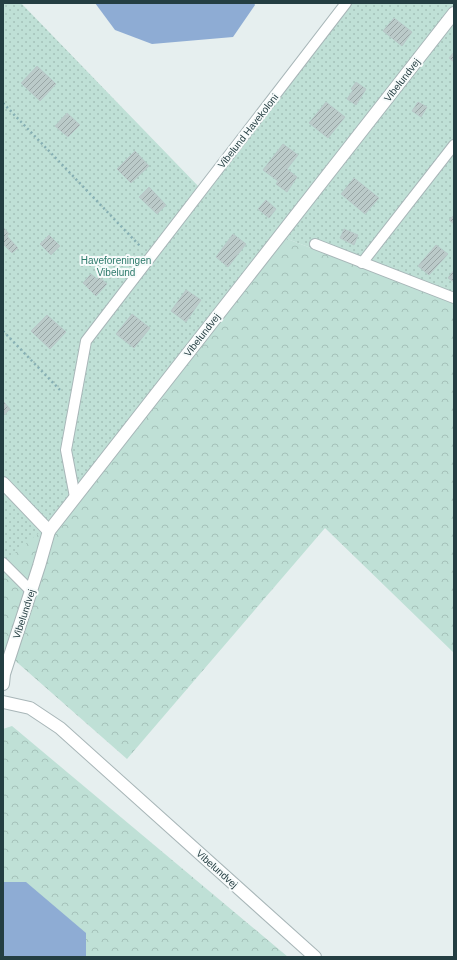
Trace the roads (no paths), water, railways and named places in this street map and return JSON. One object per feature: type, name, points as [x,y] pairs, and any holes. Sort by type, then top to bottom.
[{"type":"street","name":"Vibelundvej","points":[[3,684],[4,674],[49,531],[454,13]]},
{"type":"street","points":[[3,483],[49,531]]},
{"type":"street","name":"Vibelundvej","points":[[3,702],[30,708],[60,728],[315,957]]},
{"type":"lane","name":"Vibelund Havekoloni","points":[[75,497],[66,450],[86,341],[345,4]]},
{"type":"lane","points":[[362,263],[454,145]]},
{"type":"lane","points":[[315,244],[454,298]]},
{"type":"lane","points":[[3,563],[31,591]]},
{"type":"water","points":[[95,3],[254,3],[255,5],[233,37],[152,44],[115,30]]},
{"type":"water","points":[[3,882],[26,882],[86,933],[86,957],[3,957]]},
{"type":"park label","name":"Haveforeningen Vibelund","points":[[116,266]]}]
